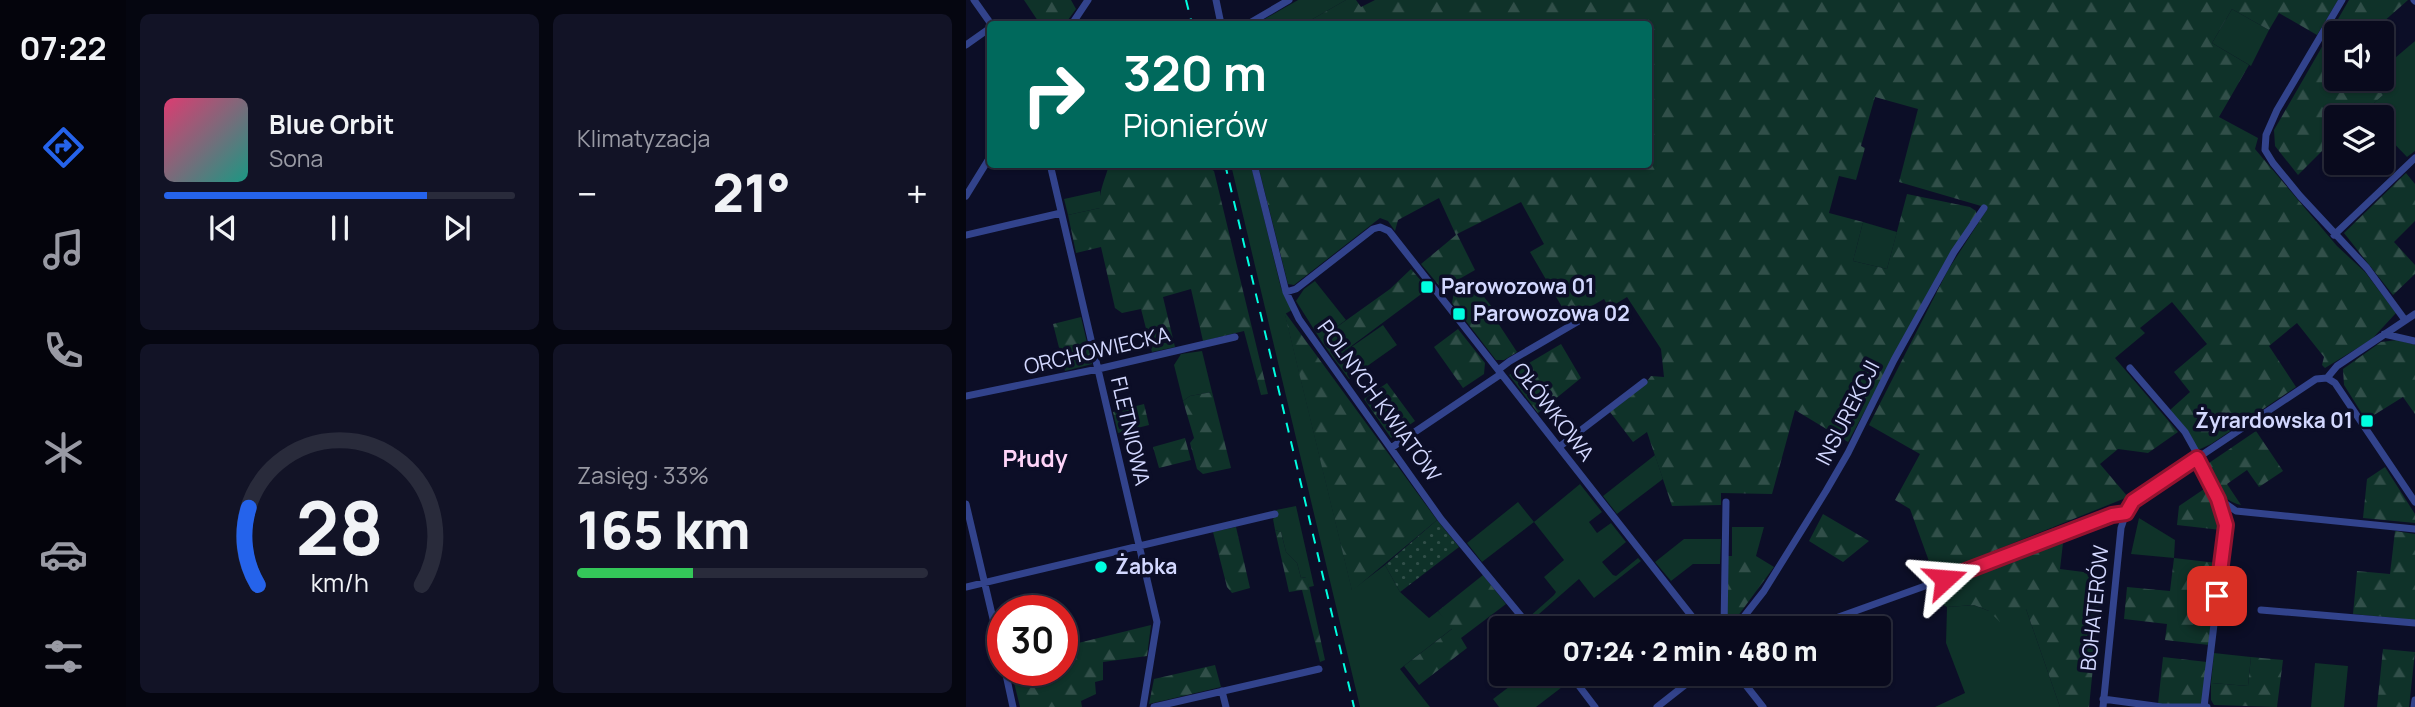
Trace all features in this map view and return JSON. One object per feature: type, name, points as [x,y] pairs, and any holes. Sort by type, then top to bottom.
[{"type":"street","points":[[974,0],[988,21]]},
{"type":"street","points":[[1074,21],[1088,0]]},
{"type":"street","points":[[1216,0],[1220,21]]},
{"type":"street","points":[[1253,21],[1289,0]]},
{"type":"street","points":[[2342,0],[2277,110],[2264,147],[2273,163],[2334,235],[2367,268],[2405,320]]},
{"type":"street","points":[[966,45],[987,29]]},
{"type":"street","points":[[2334,235],[2415,158]]},
{"type":"street","points":[[966,196],[987,162]]},
{"type":"street","name":"FLETNIOWA","points":[[1050,168],[1157,622],[1143,707]]},
{"type":"street","name":"POLNYCH KWIATÓW","points":[[1255,168],[1286,292],[1299,319],[1441,519],[1521,616]]},
{"type":"street","name":"INSUREKCJI","points":[[1744,616],[1764,591],[1826,491],[1954,252],[1983,208]]},
{"type":"street","points":[[966,235],[1061,213]]},
{"type":"street","name":"OŁÓWKOWA","points":[[1286,292],[1296,289],[1373,229],[1380,227],[1389,231],[1692,616]]},
{"type":"street","points":[[2327,378],[2337,366],[2415,314]]},
{"type":"street","points":[[1391,447],[1500,372],[1510,361],[1589,315]]},
{"type":"street","points":[[2384,334],[2415,341]]},
{"type":"street","name":"ORCHOWIECKA","points":[[966,396],[1235,337]]},
{"type":"street","points":[[2103,703],[2205,707],[2226,525],[2218,499],[2185,432],[2130,369]]},
{"type":"street","points":[[1842,616],[1989,564],[2112,515],[2126,513],[2133,501],[2316,379],[2327,378],[2335,383],[2415,502]]},
{"type":"street","points":[[1559,447],[1644,382]]},
{"type":"street","points":[[2218,499],[2236,511],[2415,529]]},
{"type":"street","points":[[1724,616],[1726,502]]},
{"type":"street","points":[[966,504],[988,595]]},
{"type":"street","name":"BOHATERÓW","points":[[2103,703],[2120,536],[2126,513]]},
{"type":"street","points":[[966,587],[1275,514]]},
{"type":"street","points":[[2261,610],[2415,623]]},
{"type":"street","points":[[1154,707],[1319,669]]},
{"type":"street","points":[[1008,686],[1013,707]]},
{"type":"street","points":[[1579,686],[1595,707]]},
{"type":"street","points":[[1657,707],[1684,686]]},
{"type":"street","points":[[1746,686],[1763,707]]},
{"type":"street","points":[[1222,691],[1226,707]]},
{"type":"street","points":[[2414,707],[2415,700]]},
{"type":"green space","points":[[1024,0],[1071,0],[1076,9],[1067,21],[1038,21]]},
{"type":"green space","points":[[1298,0],[1346,0],[1309,21],[1261,21]]},
{"type":"green space","points":[[1346,0],[1356,0],[1361,7],[1375,0],[2338,0],[2317,35],[2279,13],[2269,30],[2232,9],[2212,43],[2249,65],[2219,117],[2258,138],[2255,149],[2337,246],[2365,272],[2396,313],[2372,339],[2325,368],[2322,365],[2324,357],[2297,323],[2269,346],[2296,387],[2198,450],[2170,410],[2190,392],[2174,372],[2207,344],[2172,302],[2140,328],[2145,333],[2115,358],[2178,432],[2148,453],[2118,449],[2100,464],[2128,497],[1934,575],[1910,509],[1895,500],[1920,454],[1869,425],[1948,270],[1988,208],[1899,182],[1918,109],[1875,97],[1861,146],[1865,148],[1856,180],[1839,176],[1829,213],[1863,222],[1853,261],[1887,269],[1907,194],[1970,207],[1976,211],[1977,216],[1944,264],[1848,442],[1795,410],[1772,494],[1721,493],[1721,505],[1672,506],[1647,432],[1633,442],[1610,412],[1644,385],[1651,376],[1664,377],[1661,349],[1627,297],[1609,308],[1604,299],[1569,319],[1530,252],[1544,244],[1521,202],[1457,234],[1475,270],[1442,289],[1421,264],[1456,235],[1439,198],[1398,220],[1395,231],[1388,221],[1380,218],[1294,285],[1288,284],[1259,168],[1652,168],[1652,21],[1309,21]]},
{"type":"green space","points":[[2349,0],[2408,0],[2384,21],[2337,21]]},
{"type":"green space","points":[[2232,9],[2269,30],[2251,66],[2212,43]]},
{"type":"green space","points":[[2415,41],[2415,151],[2407,157],[2394,143],[2394,105],[2372,105],[2383,95],[2380,91],[2394,91],[2394,59]]},
{"type":"green space","points":[[2324,43],[2324,91],[2380,91],[2383,95],[2372,105],[2324,105],[2324,149],[2298,175],[2275,146],[2274,130]]},
{"type":"green space","points":[[1108,168],[1209,168],[1214,171],[1268,394],[1261,395],[1244,331],[1203,341],[1191,289],[1163,297],[1175,347],[1152,352],[1141,309],[1122,313],[1115,308],[1101,247],[1076,253],[1068,215],[1100,208],[1101,191]]},
{"type":"green space","points":[[1232,168],[1252,168],[1281,288],[1292,310],[1285,314],[1352,590],[1385,565],[1400,592],[1429,618],[1438,611],[1453,628],[1400,669],[1430,707],[1360,707]]},
{"type":"green space","points":[[2406,173],[2415,184],[2415,221],[2394,242],[2415,265],[2415,274],[2393,295],[2344,233]]},
{"type":"green space","points":[[1100,191],[1100,208],[1068,215],[1064,199]]},
{"type":"green space","points":[[1863,222],[1897,232],[1887,269],[1853,261]]},
{"type":"green space","points":[[1411,269],[1428,289],[1334,359],[1320,339],[1390,289]]},
{"type":"green space","points":[[1315,281],[1346,320],[1320,339],[1296,301],[1304,289]]},
{"type":"green space","points":[[1472,282],[1500,317],[1496,320],[1517,352],[1504,360],[1496,360],[1452,303],[1454,292]]},
{"type":"green space","points":[[1284,311],[1437,520],[1352,591]]},
{"type":"green space","points":[[1081,317],[1092,364],[1065,371],[1053,324]]},
{"type":"green space","points":[[1383,325],[1397,345],[1349,379],[1334,359]]},
{"type":"green space","points":[[1458,329],[1485,363],[1484,374],[1463,388],[1434,347]]},
{"type":"green space","points":[[2397,340],[2415,345],[2415,414],[2403,397],[2366,420],[2344,385],[2343,369],[2381,342]]},
{"type":"green space","points":[[1561,344],[1581,378],[1538,413],[1509,375]]},
{"type":"green space","points":[[1202,351],[1212,392],[1190,396],[1183,401],[1174,365],[1181,354]]},
{"type":"green space","points":[[1387,383],[1415,421],[1391,438],[1364,399]]},
{"type":"green space","points":[[1212,392],[1231,468],[1203,474],[1197,469],[1190,443],[1194,438],[1183,401],[1190,396]]},
{"type":"green space","points":[[1144,404],[1149,425],[1118,433],[1113,412]]},
{"type":"green space","points":[[2256,431],[2283,471],[2259,487],[2247,470],[2227,484],[2241,505],[2223,495],[2206,465]]},
{"type":"green space","points":[[1185,438],[1191,460],[1159,468],[1153,447]]},
{"type":"green space","points":[[1655,455],[1663,479],[1617,514],[1603,496]]},
{"type":"green space","points":[[2385,467],[2415,514],[2415,523],[2363,518],[2367,479]]},
{"type":"green space","points":[[1580,484],[1602,512],[1589,522],[1597,533],[1611,523],[1626,542],[1602,562],[1616,576],[1638,558],[1641,561],[1594,598],[1579,579],[1537,616],[1530,616],[1556,592],[1544,577],[1564,560],[1534,522]]},
{"type":"green space","points":[[2210,485],[2221,518],[2221,530],[2177,525],[2179,506]]},
{"type":"green space","points":[[1518,502],[1534,522],[1482,562],[1467,543]]},
{"type":"green space","points":[[1296,506],[1314,586],[1309,587],[1306,577],[1301,578],[1297,563],[1286,552],[1281,532],[1275,530],[1273,519],[1277,514],[1276,510]]},
{"type":"green space","points":[[1823,514],[1869,541],[1843,562],[1809,541]]},
{"type":"green space","points":[[2139,518],[2175,540],[2174,558],[2131,554]]},
{"type":"green space","points":[[1437,520],[1459,547],[1400,592],[1385,565]]},
{"type":"green space","points":[[1236,527],[1250,588],[1232,593],[1227,587],[1213,532]]},
{"type":"green space","points":[[1732,527],[1764,527],[1756,556],[1732,556]]},
{"type":"green space","points":[[1275,530],[1281,532],[1286,552],[1297,563],[1301,578],[1307,577],[1325,660],[1320,662],[1302,590],[1289,592]]},
{"type":"green space","points":[[2395,531],[2415,534],[2415,620],[2353,614],[2357,571],[2390,574]]},
{"type":"green space","points":[[1684,539],[1721,539],[1720,564],[1693,564],[1671,581],[1655,562]]},
{"type":"green space","points":[[2063,543],[2060,569],[2107,575],[2101,587],[2089,707],[2060,707],[2026,609],[2000,622],[1989,611],[1974,605],[1947,607],[1927,595]]},
{"type":"green space","points":[[1727,556],[1756,556],[1774,567],[1738,616],[1726,616]]},
{"type":"green space","points":[[2174,558],[2217,563],[2209,645],[2165,640],[2167,624],[2124,619],[2127,587],[2170,591]]},
{"type":"green space","points":[[1483,575],[1506,604],[1461,638],[1467,648],[1419,685],[1404,666],[1452,629],[1438,611]]},
{"type":"green space","points":[[1974,605],[1989,611],[2026,609],[2060,707],[1935,707],[1965,693],[1946,643],[1947,607]]},
{"type":"green space","points":[[1151,625],[1147,656],[1103,662],[1103,680],[1095,682],[1096,694],[1081,701],[1082,707],[1020,707],[1015,686],[1078,686],[1078,643]]},
{"type":"green space","points":[[2383,649],[2415,652],[2409,707],[2377,707]]},
{"type":"green space","points":[[2214,653],[2251,657],[2248,686],[2211,683]]},
{"type":"green space","points":[[2163,657],[2207,662],[2202,704],[2158,704]]},
{"type":"green space","points":[[2251,657],[2283,660],[2277,707],[2214,705],[2211,700],[2211,683],[2248,686]]},
{"type":"green space","points":[[2315,663],[2348,666],[2344,707],[2311,707]]},
{"type":"green space","points":[[1215,665],[1221,687],[1149,704],[1154,679]]},
{"type":"green space","points":[[1510,686],[1563,686],[1536,707],[1499,707],[1493,699]]},
{"type":"railway","points":[[1186,0],[1191,21]]},
{"type":"railway","points":[[1226,168],[1354,707]]},
{"type":"place","name":"Parowozowa 01","points":[[1427,287]]},
{"type":"place","name":"Parowozowa 02","points":[[1459,314]]},
{"type":"place","name":"Żyrardowska 01","points":[[2367,421]]},
{"type":"place","name":"Żabka","points":[[1101,567]]},
{"type":"district","name":"Płudy","points":[[1035,459]]},
{"type":"route","points":[[1945,579],[2112,515],[2126,513],[2133,501],[2197,458],[2218,499],[2226,525],[2217,596]]}]
